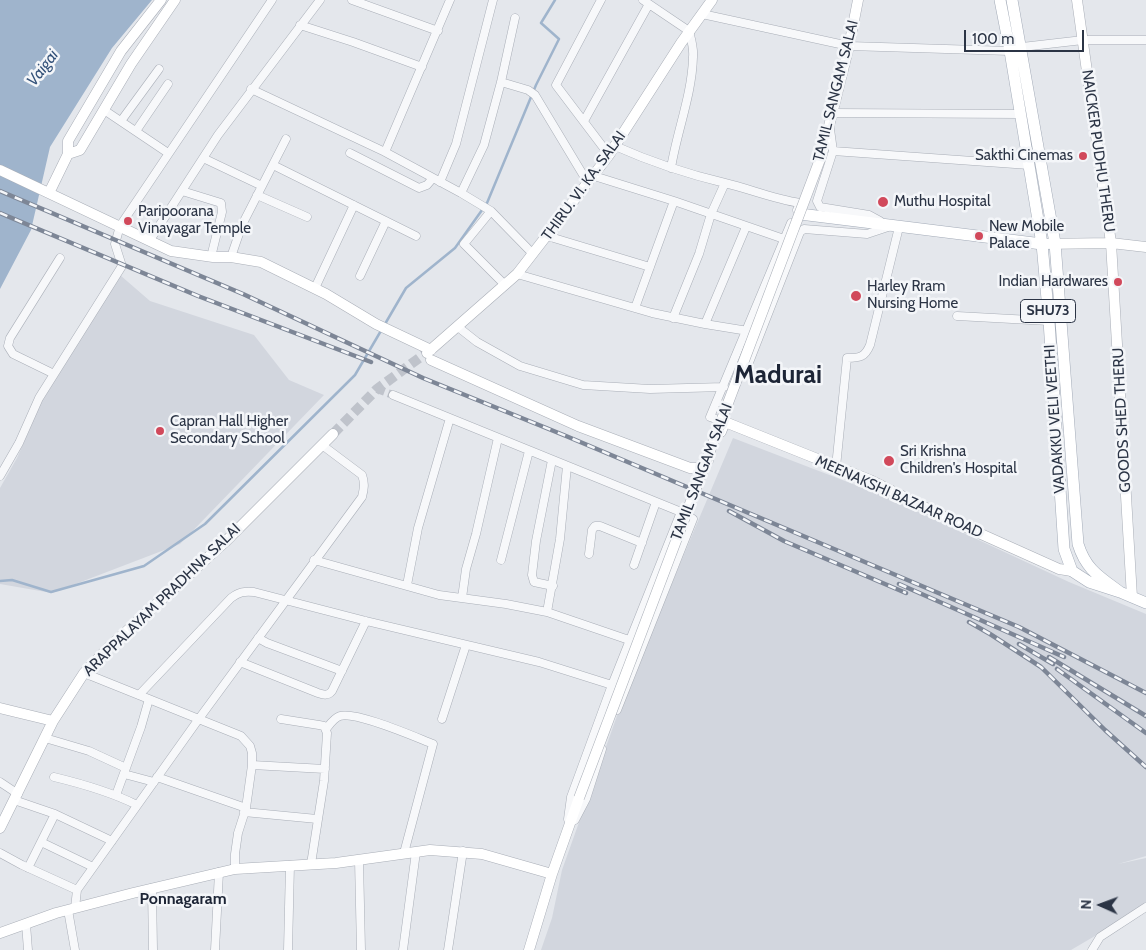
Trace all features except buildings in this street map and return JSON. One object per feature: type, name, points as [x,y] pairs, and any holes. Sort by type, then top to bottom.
[{"type":"main road","name":"VADAKKU VELI VEETHI","points":[[1000,0],[1016,49],[1055,243],[1078,544]]},
{"type":"main road","name":"VADAKKU VELI VEETHI","points":[[1012,0],[1021,114],[1042,244],[1064,549],[1072,571]]},
{"type":"main road","points":[[800,208],[868,223],[1042,244]]},
{"type":"main road","points":[[1072,571],[1078,544]]},
{"type":"main road","name":"SHU73","points":[[1078,544],[1086,564],[1093,572],[1120,592]]},
{"type":"main road","name":"SHU73","points":[[1072,571],[1089,582],[1146,603]]},
{"type":"street","points":[[47,192],[68,154],[68,141],[121,51],[161,0]]},
{"type":"street","points":[[68,154],[80,150],[131,64],[175,0]]},
{"type":"street","points":[[0,475],[19,443],[39,398],[122,266],[115,244],[120,226],[272,0]]},
{"type":"street","points":[[150,240],[203,158],[252,89],[320,0]]},
{"type":"street","points":[[352,0],[438,32]]},
{"type":"street","points":[[385,152],[438,32],[450,0]]},
{"type":"street","points":[[350,153],[419,188],[437,180],[456,144],[493,0]]},
{"type":"street","points":[[601,0],[556,85],[584,122],[612,151],[725,183],[781,200],[800,208],[784,239],[748,331],[710,417],[725,422]]},
{"type":"street","name":"THIRU. VI. KA. SALAI","points":[[430,355],[517,274],[533,254],[612,151],[712,0]]},
{"type":"street","name":"TAMIL SANGAM SALAI","points":[[529,950],[552,874],[579,798],[800,208],[822,154],[849,46],[858,0]]},
{"type":"street","name":"NAICKER PUDHU THERU","points":[[1077,0],[1111,243]]},
{"type":"street","points":[[584,122],[646,2],[690,31],[694,56],[672,168]]},
{"type":"street","points":[[702,14],[849,46],[1016,49],[1083,40],[1146,40]]},
{"type":"street","points":[[461,194],[484,145],[501,82],[515,18]]},
{"type":"street","points":[[300,26],[353,42],[422,67]]},
{"type":"street","points":[[121,121],[159,69]]},
{"type":"street","points":[[501,82],[528,90],[535,95],[591,180],[674,201],[784,239]]},
{"type":"street","points":[[136,131],[168,84]]},
{"type":"street","points":[[252,89],[385,152],[480,205],[491,212],[533,254]]},
{"type":"street","points":[[104,110],[168,153]]},
{"type":"street","points":[[832,113],[1021,114]]},
{"type":"street","points":[[830,124],[833,151],[817,201],[820,207],[869,215],[895,226]]},
{"type":"street","points":[[232,257],[242,225],[286,140]]},
{"type":"street","points":[[833,151],[1029,165]]},
{"type":"street","points":[[203,158],[262,186]]},
{"type":"street","points":[[273,165],[416,236]]},
{"type":"street","points":[[0,170],[171,251],[232,257],[260,262],[315,288],[430,355],[578,426],[690,468],[701,468],[706,464],[725,422],[800,232],[804,229],[866,234],[895,226]]},
{"type":"street","points":[[673,318],[699,254],[711,214],[725,183]]},
{"type":"street","points":[[182,191],[221,203],[222,212],[210,256]]},
{"type":"street","points":[[257,195],[308,216]]},
{"type":"street","points":[[635,308],[674,201]]},
{"type":"street","points":[[315,288],[354,205]]},
{"type":"street","points":[[491,212],[464,244],[505,285]]},
{"type":"street","points":[[360,276],[386,221]]},
{"type":"street","points":[[836,467],[847,358],[859,358],[864,355],[870,345],[895,226]]},
{"type":"street","points":[[705,324],[746,227]]},
{"type":"street","points":[[547,236],[650,267]]},
{"type":"street","points":[[1042,244],[1111,243],[1146,247]]},
{"type":"street","name":"GOODS SHED THERU","points":[[1111,243],[1132,597]]},
{"type":"street","points":[[54,374],[13,354],[8,346],[10,338],[60,258]]},
{"type":"street","points":[[517,274],[673,318],[748,331]]},
{"type":"street","points":[[957,316],[1049,321]]},
{"type":"street","points":[[458,327],[477,342],[520,366],[583,385],[650,389],[724,387]]},
{"type":"street","points":[[393,395],[681,512],[694,519],[606,740],[586,798],[565,840]]},
{"type":"street","points":[[407,585],[418,528],[450,418]]},
{"type":"street","name":"MEENAKSHI BAZAAR ROAD","points":[[725,422],[870,480],[952,521],[1059,568],[1072,571]]},
{"type":"street","name":"ARAPPALAYAM PRADHNA SALAI","points":[[0,828],[53,721],[84,673],[108,648],[225,542],[333,434]]},
{"type":"street","points":[[462,598],[466,569],[498,438]]},
{"type":"street","points":[[75,950],[72,909],[78,890],[198,720],[362,497],[364,482],[362,475],[322,445]]},
{"type":"street","points":[[501,560],[529,451]]},
{"type":"street","points":[[552,460],[536,541],[532,575],[534,582],[552,586]]},
{"type":"street","points":[[547,612],[560,539],[567,466]]},
{"type":"street","points":[[634,565],[656,502]]},
{"type":"street","points":[[565,840],[571,797],[629,640],[681,512]]},
{"type":"street","points":[[589,554],[592,530],[597,525],[642,543]]},
{"type":"street","points":[[314,560],[439,595],[506,604],[547,612],[629,640]]},
{"type":"street","points":[[139,695],[231,598],[238,593],[254,592],[366,622],[539,662],[612,686]]},
{"type":"street","points":[[240,662],[326,695],[332,691],[366,622]]},
{"type":"street","points":[[258,638],[342,671]]},
{"type":"street","points":[[442,719],[466,646]]},
{"type":"street","points":[[84,673],[241,736],[250,746],[252,765],[245,810],[234,854],[234,869]]},
{"type":"street","points":[[116,795],[149,699]]},
{"type":"street","points":[[0,708],[53,721]]},
{"type":"street","points":[[311,864],[325,770],[326,729],[339,716],[346,715],[392,728],[432,744],[404,853]]},
{"type":"street","points":[[281,719],[319,724],[326,729]]},
{"type":"street","points":[[45,738],[89,751],[125,771],[245,810],[317,819]]},
{"type":"street","points":[[252,765],[325,770]]},
{"type":"street","points":[[54,777],[116,795],[137,806]]},
{"type":"street","points":[[0,782],[16,797],[112,841]]},
{"type":"street","points":[[28,868],[55,814]]},
{"type":"street","points":[[41,842],[93,867]]},
{"type":"street","points":[[0,933],[72,909],[234,869],[336,863],[430,850],[463,851],[482,854],[552,874]]},
{"type":"street","points":[[448,950],[463,851]]},
{"type":"street","points":[[402,950],[416,852]]},
{"type":"street","points":[[0,853],[28,868],[78,890]]},
{"type":"street","points":[[359,860],[361,950]]},
{"type":"street","points":[[288,950],[290,865]]},
{"type":"street","points":[[215,950],[219,872]]},
{"type":"street","points":[[152,888],[153,950]]},
{"type":"street","points":[[1092,950],[1100,937],[1146,907]]},
{"type":"street","points":[[26,924],[28,950]]},
{"type":"shaded area","name":"Capran Hall Higher Secondary School","points":[[120,275],[150,301],[254,335],[289,380],[324,395],[180,544],[52,593],[0,584],[0,488],[17,458],[41,403]]},
{"type":"shaded area","points":[[733,438],[884,496],[1069,582],[1146,614],[1146,856],[1118,864],[1146,858],[1146,906],[1071,950],[541,950],[552,918],[562,870],[623,699]]},
{"type":"water","name":"Vaigai","points":[[0,0],[152,0],[112,48],[50,147],[31,230],[0,289]]},
{"type":"waterway","points":[[385,324],[406,288],[455,248],[487,203],[536,85],[559,39],[541,23],[555,0]]},
{"type":"waterway","points":[[0,581],[12,580],[51,592],[144,566],[205,524],[355,375],[382,329]]},
{"type":"tunnel","points":[[333,434],[377,389],[426,353]]},
{"type":"tunnel","points":[[377,389],[393,395]]},
{"type":"railway","points":[[0,191],[243,294],[423,378],[566,436],[1019,627],[1146,693]]},
{"type":"railway","points":[[0,213],[198,296],[371,362]]},
{"type":"railway","points":[[729,511],[784,541],[906,593]]},
{"type":"railway","points":[[899,584],[1064,657]]},
{"type":"railway","points":[[969,622],[1041,667],[1146,767]]},
{"type":"railway","points":[[1019,644],[1053,664]]},
{"type":"railway","points":[[1049,657],[1146,716]]},
{"type":"railway","points":[[1057,669],[1146,733]]},
{"type":"place","name":"Sakthi Cinemas","points":[[1083,156]]},
{"type":"place","name":"Muthu Hospital","points":[[883,202]]},
{"type":"place","name":"Paripoorana Vinayagar Temple","points":[[128,221]]},
{"type":"place","name":"New Mobile Palace","points":[[979,236]]},
{"type":"place","name":"Indian Hardwares","points":[[1118,282]]},
{"type":"place","name":"Harley Rram Nursing Home","points":[[856,296]]},
{"type":"place","name":"Capran Hall Higher Secondary School","points":[[160,431]]},
{"type":"place","name":"Sri Krishna Children's Hospital","points":[[889,461]]},
{"type":"district","name":"Madurai","points":[[778,376]]},
{"type":"district","name":"Ponnagaram","points":[[183,899]]}]
